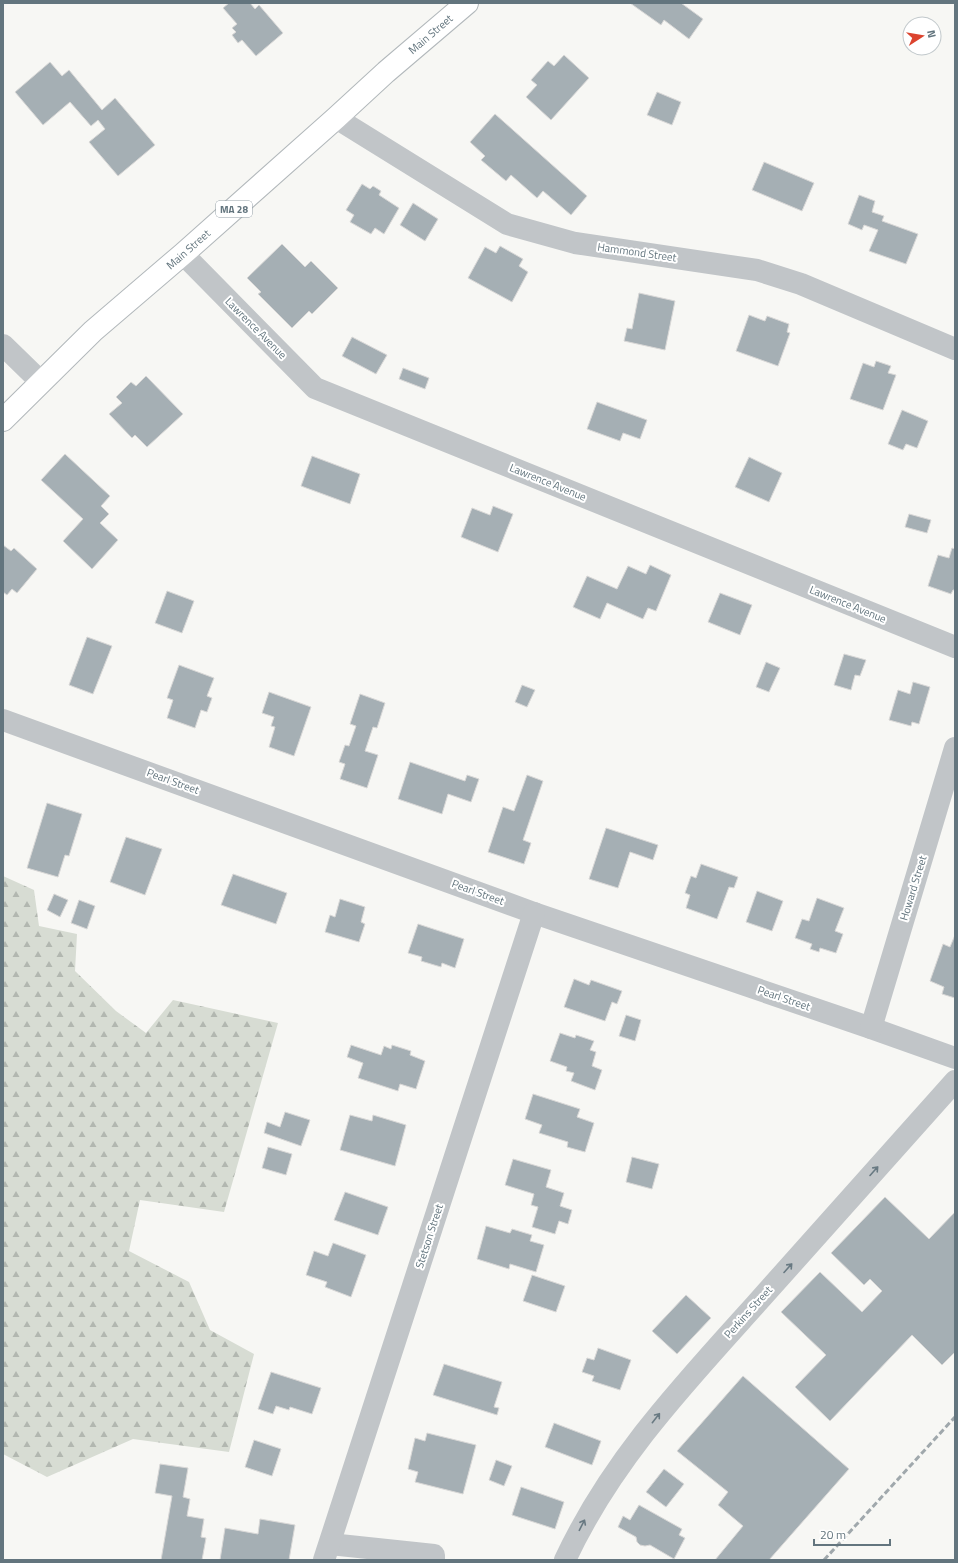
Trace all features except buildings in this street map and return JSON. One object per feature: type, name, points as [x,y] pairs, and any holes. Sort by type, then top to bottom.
[{"type":"main road","name":"Main Street","points":[[3,420],[93,331],[183,254],[336,118],[456,7]]},
{"type":"street","name":"Hammond Street","points":[[336,118],[507,224],[575,243],[757,270],[802,284],[955,349]]},
{"type":"street","name":"Lawrence Avenue","points":[[183,254],[315,388],[955,647]]},
{"type":"street","points":[[3,345],[41,382]]},
{"type":"street","name":"Pearl Street","points":[[3,720],[534,913],[955,1058]]},
{"type":"street","name":"Howard Street","points":[[871,1028],[955,748]]},
{"type":"street","name":"Stetson Street","points":[[327,1552],[534,913]]},
{"type":"street","name":"Perkins Street","points":[[565,1560],[607,1482],[662,1410],[955,1080]]},
{"type":"street","points":[[327,1552],[434,1556],[434,1560]]},
{"type":"green space","points":[[3,876],[34,890],[39,926],[77,934],[75,971],[116,1011],[146,1033],[173,1000],[278,1023],[224,1212],[140,1200],[129,1251],[189,1282],[210,1330],[254,1354],[229,1452],[133,1439],[47,1477],[3,1454]]},
{"type":"railway","points":[[824,1560],[955,1417]]}]
